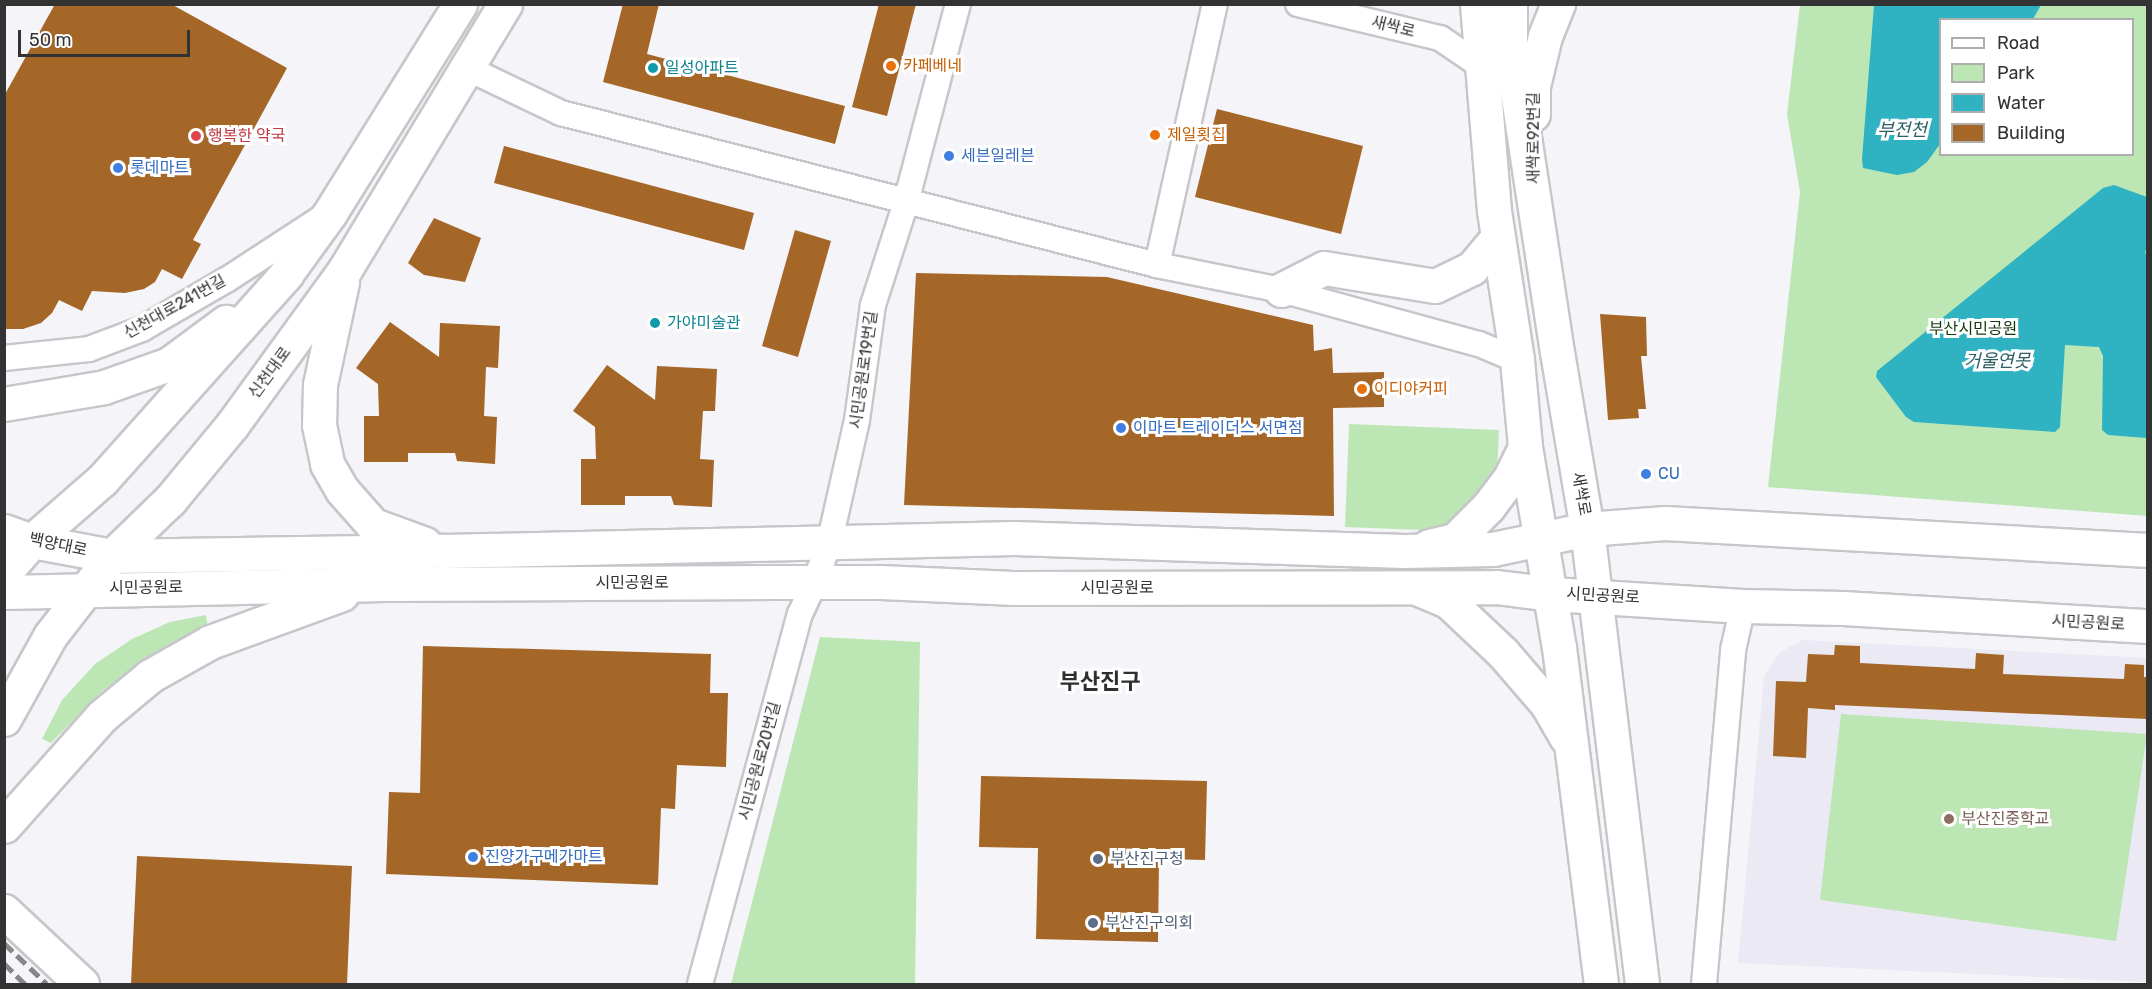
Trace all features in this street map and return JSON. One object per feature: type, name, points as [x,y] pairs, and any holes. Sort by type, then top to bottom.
[{"type":"main road","points":[[4,573],[18,536],[103,479],[286,274],[330,213],[460,4]]},
{"type":"main road","points":[[1477,4],[1498,237],[1517,360],[1525,447],[1539,539],[1552,594],[1601,984]]},
{"type":"main road","name":"새싹로","points":[[1510,4],[1510,45],[1587,529],[1642,984]]},
{"type":"main road","points":[[1481,66],[1510,45],[1529,4]]},
{"type":"main road","name":"새싹로92번길","points":[[1534,202],[1533,86],[1545,36],[1558,4]]},
{"type":"main road","name":"신천대로","points":[[4,719],[44,645],[86,589],[112,556],[170,500],[232,425],[344,271],[503,10]]},
{"type":"main road","points":[[1281,290],[1324,268],[1435,286],[1472,268],[1498,237]]},
{"type":"main road","points":[[344,271],[320,385],[319,425],[327,464],[342,490],[374,525],[444,551]]},
{"type":"main road","points":[[4,404],[104,387],[169,364],[286,274]]},
{"type":"main road","points":[[1404,551],[1455,540],[1488,507],[1506,484],[1525,447]]},
{"type":"main road","name":"시민공원로","points":[[112,556],[444,551],[1014,537],[1404,551],[1493,549],[1587,529],[1665,523],[2148,550]]},
{"type":"main road","name":"백양대로","points":[[18,536],[112,556]]},
{"type":"main road","name":"시민공원로","points":[[86,589],[815,582],[881,582],[1013,588],[1497,587],[1552,594],[1743,606],[1843,608],[2148,626]]},
{"type":"main road","points":[[4,826],[102,716],[150,676],[210,642],[274,617],[369,585]]},
{"type":"main road","points":[[1412,586],[1449,602],[1503,653],[1547,704],[1572,747]]},
{"type":"main road","points":[[4,592],[86,589]]},
{"type":"main road","points":[[4,911],[82,984]]},
{"type":"street","name":"시민공원로19번길","points":[[830,540],[857,420],[873,306],[906,202],[958,4]]},
{"type":"street","points":[[1156,265],[1215,4]]},
{"type":"street","name":"새싹로","points":[[1298,4],[1440,39],[1481,66]]},
{"type":"street","points":[[468,68],[561,113],[1156,265],[1281,290],[1479,344],[1517,360]]},
{"type":"street","name":"신천대로241번길","points":[[4,358],[89,349],[142,329],[228,279],[330,213]]},
{"type":"street","name":"시민공원로20번길","points":[[700,984],[800,614],[815,582],[830,540]]},
{"type":"street","points":[[1704,984],[1733,650],[1743,606]]},
{"type":"shaded area","name":"부산진중학교","points":[[1803,640],[2147,658],[2147,982],[1738,963],[1764,676],[1780,652]]},
{"type":"green space","name":"부산시민공원","points":[[1800,5],[2147,5],[2147,516],[1768,487],[1800,192],[1787,114]]},
{"type":"green space","points":[[1349,424],[1499,430],[1497,473],[1447,531],[1345,527]]},
{"type":"green space","points":[[206,615],[208,628],[179,640],[102,691],[51,743],[42,739],[62,700],[95,664],[132,639],[170,622]]},
{"type":"green space","points":[[820,637],[920,642],[915,984],[731,984]]},
{"type":"green space","points":[[1841,714],[2147,734],[2116,941],[1820,900]]},
{"type":"water","name":"부전천","points":[[1874,5],[2041,5],[2034,18],[1939,18],[1939,145],[1927,162],[1914,172],[1897,175],[1863,168]]},
{"type":"water","name":"거울연못","points":[[2114,185],[2147,197],[2148,246],[2145,252],[2148,262],[2147,438],[2108,435],[2102,430],[2103,356],[2099,347],[2065,345],[2060,427],[2055,432],[1914,422],[1906,417],[1876,377],[1877,371],[2103,188]]},
{"type":"building","name":"롯데마트","points":[[55,4],[171,4],[287,68],[193,240],[201,244],[182,279],[162,269],[155,282],[144,289],[125,293],[92,291],[82,311],[59,300],[52,313],[41,323],[23,329],[4,329],[4,96]]},
{"type":"building","name":"일성아파트","points":[[623,4],[659,4],[647,54],[845,106],[835,144],[603,82]]},
{"type":"building","points":[[879,4],[916,4],[887,116],[852,107]]},
{"type":"building","points":[[1217,109],[1363,146],[1341,234],[1195,197]]},
{"type":"building","points":[[504,146],[754,213],[744,250],[494,183]]},
{"type":"building","points":[[434,218],[481,238],[465,282],[424,275],[408,263]]},
{"type":"building","points":[[795,230],[831,241],[798,357],[762,346]]},
{"type":"building","name":"이마트 트레이더스 서면점","points":[[916,273],[1107,277],[1313,325],[1314,351],[1332,348],[1333,373],[1384,372],[1384,407],[1333,408],[1334,516],[904,505]]},
{"type":"building","points":[[1600,314],[1646,317],[1647,356],[1641,356],[1646,409],[1638,409],[1639,418],[1608,420]]},
{"type":"building","points":[[390,322],[439,357],[440,323],[500,326],[498,368],[486,367],[484,416],[497,417],[495,464],[457,461],[455,453],[408,453],[408,462],[364,462],[364,416],[379,416],[378,384],[356,368]]},
{"type":"building","points":[[607,365],[655,400],[657,366],[717,369],[715,411],[703,411],[700,459],[714,460],[712,507],[674,505],[671,496],[625,496],[625,505],[581,505],[581,459],[596,459],[595,427],[573,411]]},
{"type":"building","points":[[1835,645],[1860,646],[1860,663],[1975,669],[1976,653],[2004,655],[2003,674],[2124,679],[2125,664],[2144,665],[2144,677],[2148,677],[2148,719],[1835,705],[1835,710],[1808,708],[1806,758],[1773,756],[1776,681],[1806,682],[1808,654],[1834,655]]},
{"type":"building","points":[[423,646],[711,654],[710,693],[728,693],[726,767],[677,765],[675,809],[661,808],[658,885],[386,874],[389,792],[420,793]]},
{"type":"building","name":"부산진구청","points":[[981,776],[1207,781],[1205,860],[1159,859],[1158,942],[1036,939],[1038,848],[979,847]]},
{"type":"building","points":[[137,856],[352,866],[347,984],[131,984]]},
{"type":"railway","points":[[4,943],[47,984]]},
{"type":"railway","points":[[4,963],[25,984]]},
{"type":"place","name":"카페베네","points":[[891,66]]},
{"type":"place","name":"일성아파트","points":[[653,68]]},
{"type":"place","name":"제일횟집","points":[[1155,135]]},
{"type":"place","name":"행복한 약국","points":[[196,136]]},
{"type":"place","name":"세븐일레븐","points":[[949,156]]},
{"type":"place","name":"롯데마트","points":[[118,168]]},
{"type":"place","name":"가야미술관","points":[[655,323]]},
{"type":"place","name":"이디야커피","points":[[1362,389]]},
{"type":"place","name":"이마트 트레이더스 서면점","points":[[1121,428]]},
{"type":"place","name":"CU","points":[[1646,474]]},
{"type":"place","name":"부산진중학교","points":[[1949,819]]},
{"type":"place","name":"진양가구메가마트","points":[[473,857]]},
{"type":"place","name":"부산진구청","points":[[1098,859]]},
{"type":"place","name":"부산진구의회","points":[[1093,923]]},
{"type":"district","name":"부산진구","points":[[1100,682]]}]
